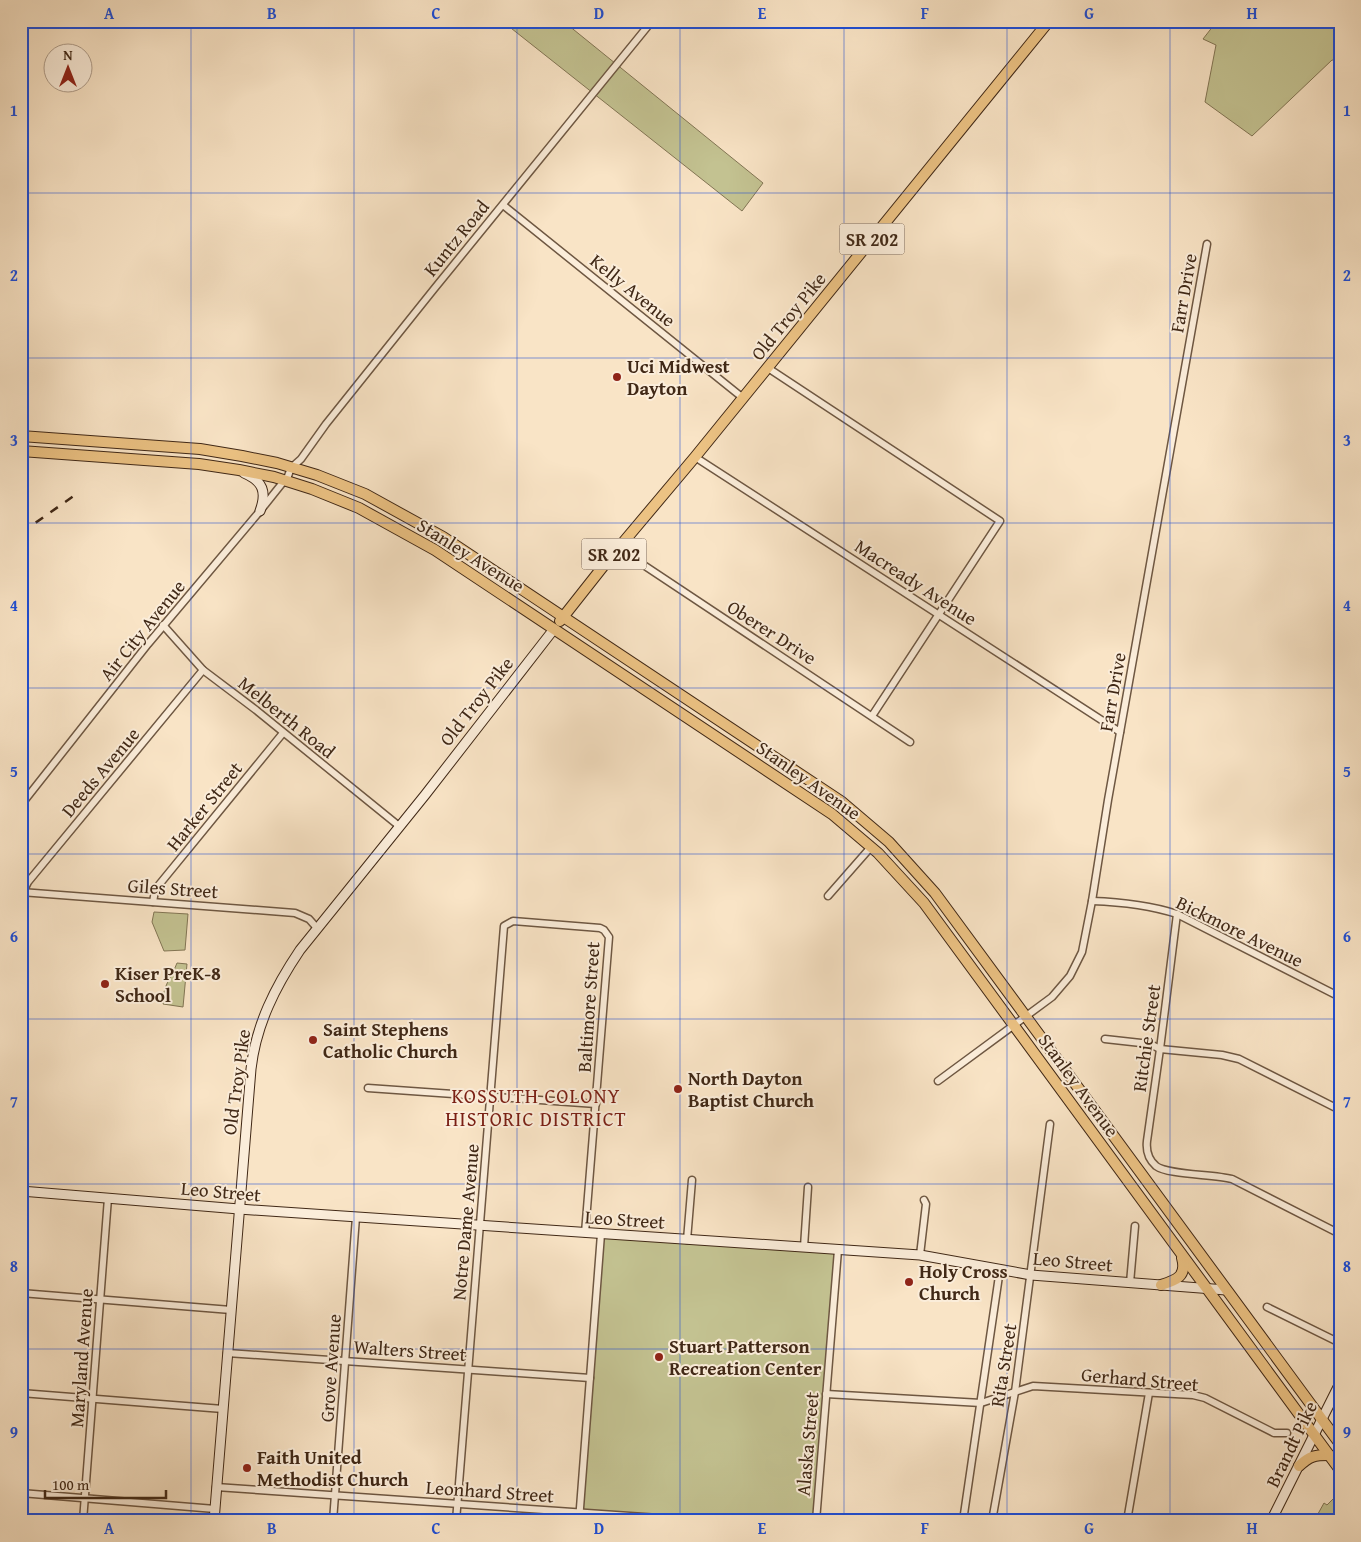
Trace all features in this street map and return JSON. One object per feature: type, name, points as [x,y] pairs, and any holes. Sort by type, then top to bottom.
[{"type":"main road","name":"Old Troy Pike","points":[[554,629],[618,548],[768,368],[1049,21]]},
{"type":"main road","name":"Stanley Avenue","points":[[21,436],[200,449],[278,463],[287,475],[312,489],[359,508],[423,543],[832,814],[871,847],[924,903],[1340,1470]]},
{"type":"main road","name":"Stanley Avenue","points":[[21,451],[199,464],[239,470],[325,478],[365,494],[443,537],[842,802],[889,842],[935,893],[1340,1444]]},
{"type":"main road","points":[[1161,1285],[1176,1280],[1182,1273],[1185,1266],[1182,1257]]},
{"type":"main road","points":[[1299,1466],[1308,1458],[1317,1455],[1329,1455]]},
{"type":"street","name":"Kuntz Road","points":[[287,475],[326,424],[652,21]]},
{"type":"street","name":"Kelly Avenue","points":[[503,204],[743,398]]},
{"type":"street","name":"Farr Drive","points":[[938,1080],[1052,997],[1073,970],[1082,952],[1086,939],[1120,732],[1207,244]]},
{"type":"street","points":[[768,368],[1000,521],[872,716]]},
{"type":"street","name":"Macready Avenue","points":[[695,457],[1120,732]]},
{"type":"street","points":[[239,470],[258,481],[263,488],[264,501],[260,512]]},
{"type":"street","name":"Air City Avenue","points":[[21,805],[163,626],[260,512],[287,475]]},
{"type":"street","name":"Oberer Drive","points":[[618,548],[910,742]]},
{"type":"street","name":"Melberth Road","points":[[163,626],[203,670],[399,826]]},
{"type":"street","name":"Old Troy Pike","points":[[214,1521],[252,1061],[264,1016],[281,979],[300,950],[554,629]]},
{"type":"street","name":"Deeds Avenue","points":[[22,893],[28,882],[203,670]]},
{"type":"street","name":"Harker Street","points":[[153,902],[158,886],[283,732]]},
{"type":"street","points":[[828,896],[871,847]]},
{"type":"street","name":"Giles Street","points":[[22,893],[295,913],[309,919],[317,928]]},
{"type":"street","name":"Bickmore Avenue","points":[[1092,901],[1135,904],[1177,914],[1340,997]]},
{"type":"street","name":"Ritchie Street","points":[[1177,914],[1147,1152],[1154,1163],[1168,1171],[1213,1175],[1232,1179],[1340,1234]]},
{"type":"street","name":"Notre Dame Avenue","points":[[456,1521],[504,926],[513,921],[522,921],[600,928],[607,933]]},
{"type":"street","name":"Baltimore Street","points":[[585,1233],[609,942],[607,933]]},
{"type":"street","points":[[1104,1039],[1150,1044],[1160,1049],[1222,1055],[1239,1059],[1340,1110]]},
{"type":"street","points":[[368,1088],[596,1104]]},
{"type":"street","name":"Rita Street","points":[[992,1521],[1015,1392],[1032,1275],[1050,1124]]},
{"type":"street","points":[[687,1240],[692,1180]]},
{"type":"street","points":[[804,1247],[808,1187]]},
{"type":"street","name":"Leo Street","points":[[21,1191],[239,1209],[920,1255],[1032,1275],[1226,1290]]},
{"type":"street","name":"Maryland Avenue","points":[[83,1521],[108,1198]]},
{"type":"street","points":[[920,1255],[926,1204],[924,1200]]},
{"type":"street","name":"Grove Avenue","points":[[333,1521],[356,1217]]},
{"type":"street","points":[[1130,1283],[1135,1226]]},
{"type":"street","points":[[579,1521],[602,1234]]},
{"type":"street","name":"Alaska Street","points":[[816,1521],[838,1250]]},
{"type":"street","name":"Rita Street","points":[[963,1521],[1000,1269]]},
{"type":"street","points":[[21,1292],[231,1310]]},
{"type":"street","points":[[1267,1306],[1340,1343]]},
{"type":"street","name":"Walters Street","points":[[227,1353],[590,1378]]},
{"type":"street","name":"Brandt Pike","points":[[1271,1521],[1340,1383]]},
{"type":"street","name":"Gerhard Street","points":[[1015,1392],[1033,1386],[1193,1395],[1204,1398],[1274,1432],[1287,1433]]},
{"type":"street","points":[[826,1394],[981,1403],[1015,1392]]},
{"type":"street","points":[[21,1393],[223,1409]]},
{"type":"street","points":[[1127,1521],[1149,1393]]},
{"type":"street","name":"Leonhard Street","points":[[216,1487],[699,1521]]},
{"type":"street","points":[[21,1493],[214,1509]]},
{"type":"shaded area","points":[[502,21],[563,21],[763,183],[742,211]]},
{"type":"shaded area","points":[[1217,21],[1340,21],[1340,61],[1332,60],[1252,136],[1205,102],[1216,45],[1203,39]]},
{"type":"shaded area","points":[[154,912],[188,914],[185,950],[164,951],[152,922]]},
{"type":"shaded area","points":[[177,963],[187,964],[183,1007],[163,1004],[165,987]]},
{"type":"shaded area","points":[[601,1234],[838,1250],[816,1521],[702,1521],[579,1512]]},
{"type":"shaded area","points":[[1339,1493],[1340,1521],[1314,1521],[1324,1503],[1327,1505]]},
{"type":"railway","points":[[21,533],[75,495]]},
{"type":"place","name":"Uci Midwest Dayton","points":[[617,377]]},
{"type":"place","name":"Kiser PreK-8 School","points":[[105,984]]},
{"type":"place","name":"Saint Stephens Catholic Church","points":[[313,1040]]},
{"type":"place","name":"North Dayton Baptist Church","points":[[678,1089]]},
{"type":"place","name":"Holy Cross Church","points":[[909,1282]]},
{"type":"place","name":"Stuart Patterson Recreation Center","points":[[659,1357]]},
{"type":"place","name":"Faith United Methodist Church","points":[[247,1468]]},
{"type":"district","name":"KOSSUTH COLONY HISTORIC DISTRICT","points":[[536,1106]]}]
